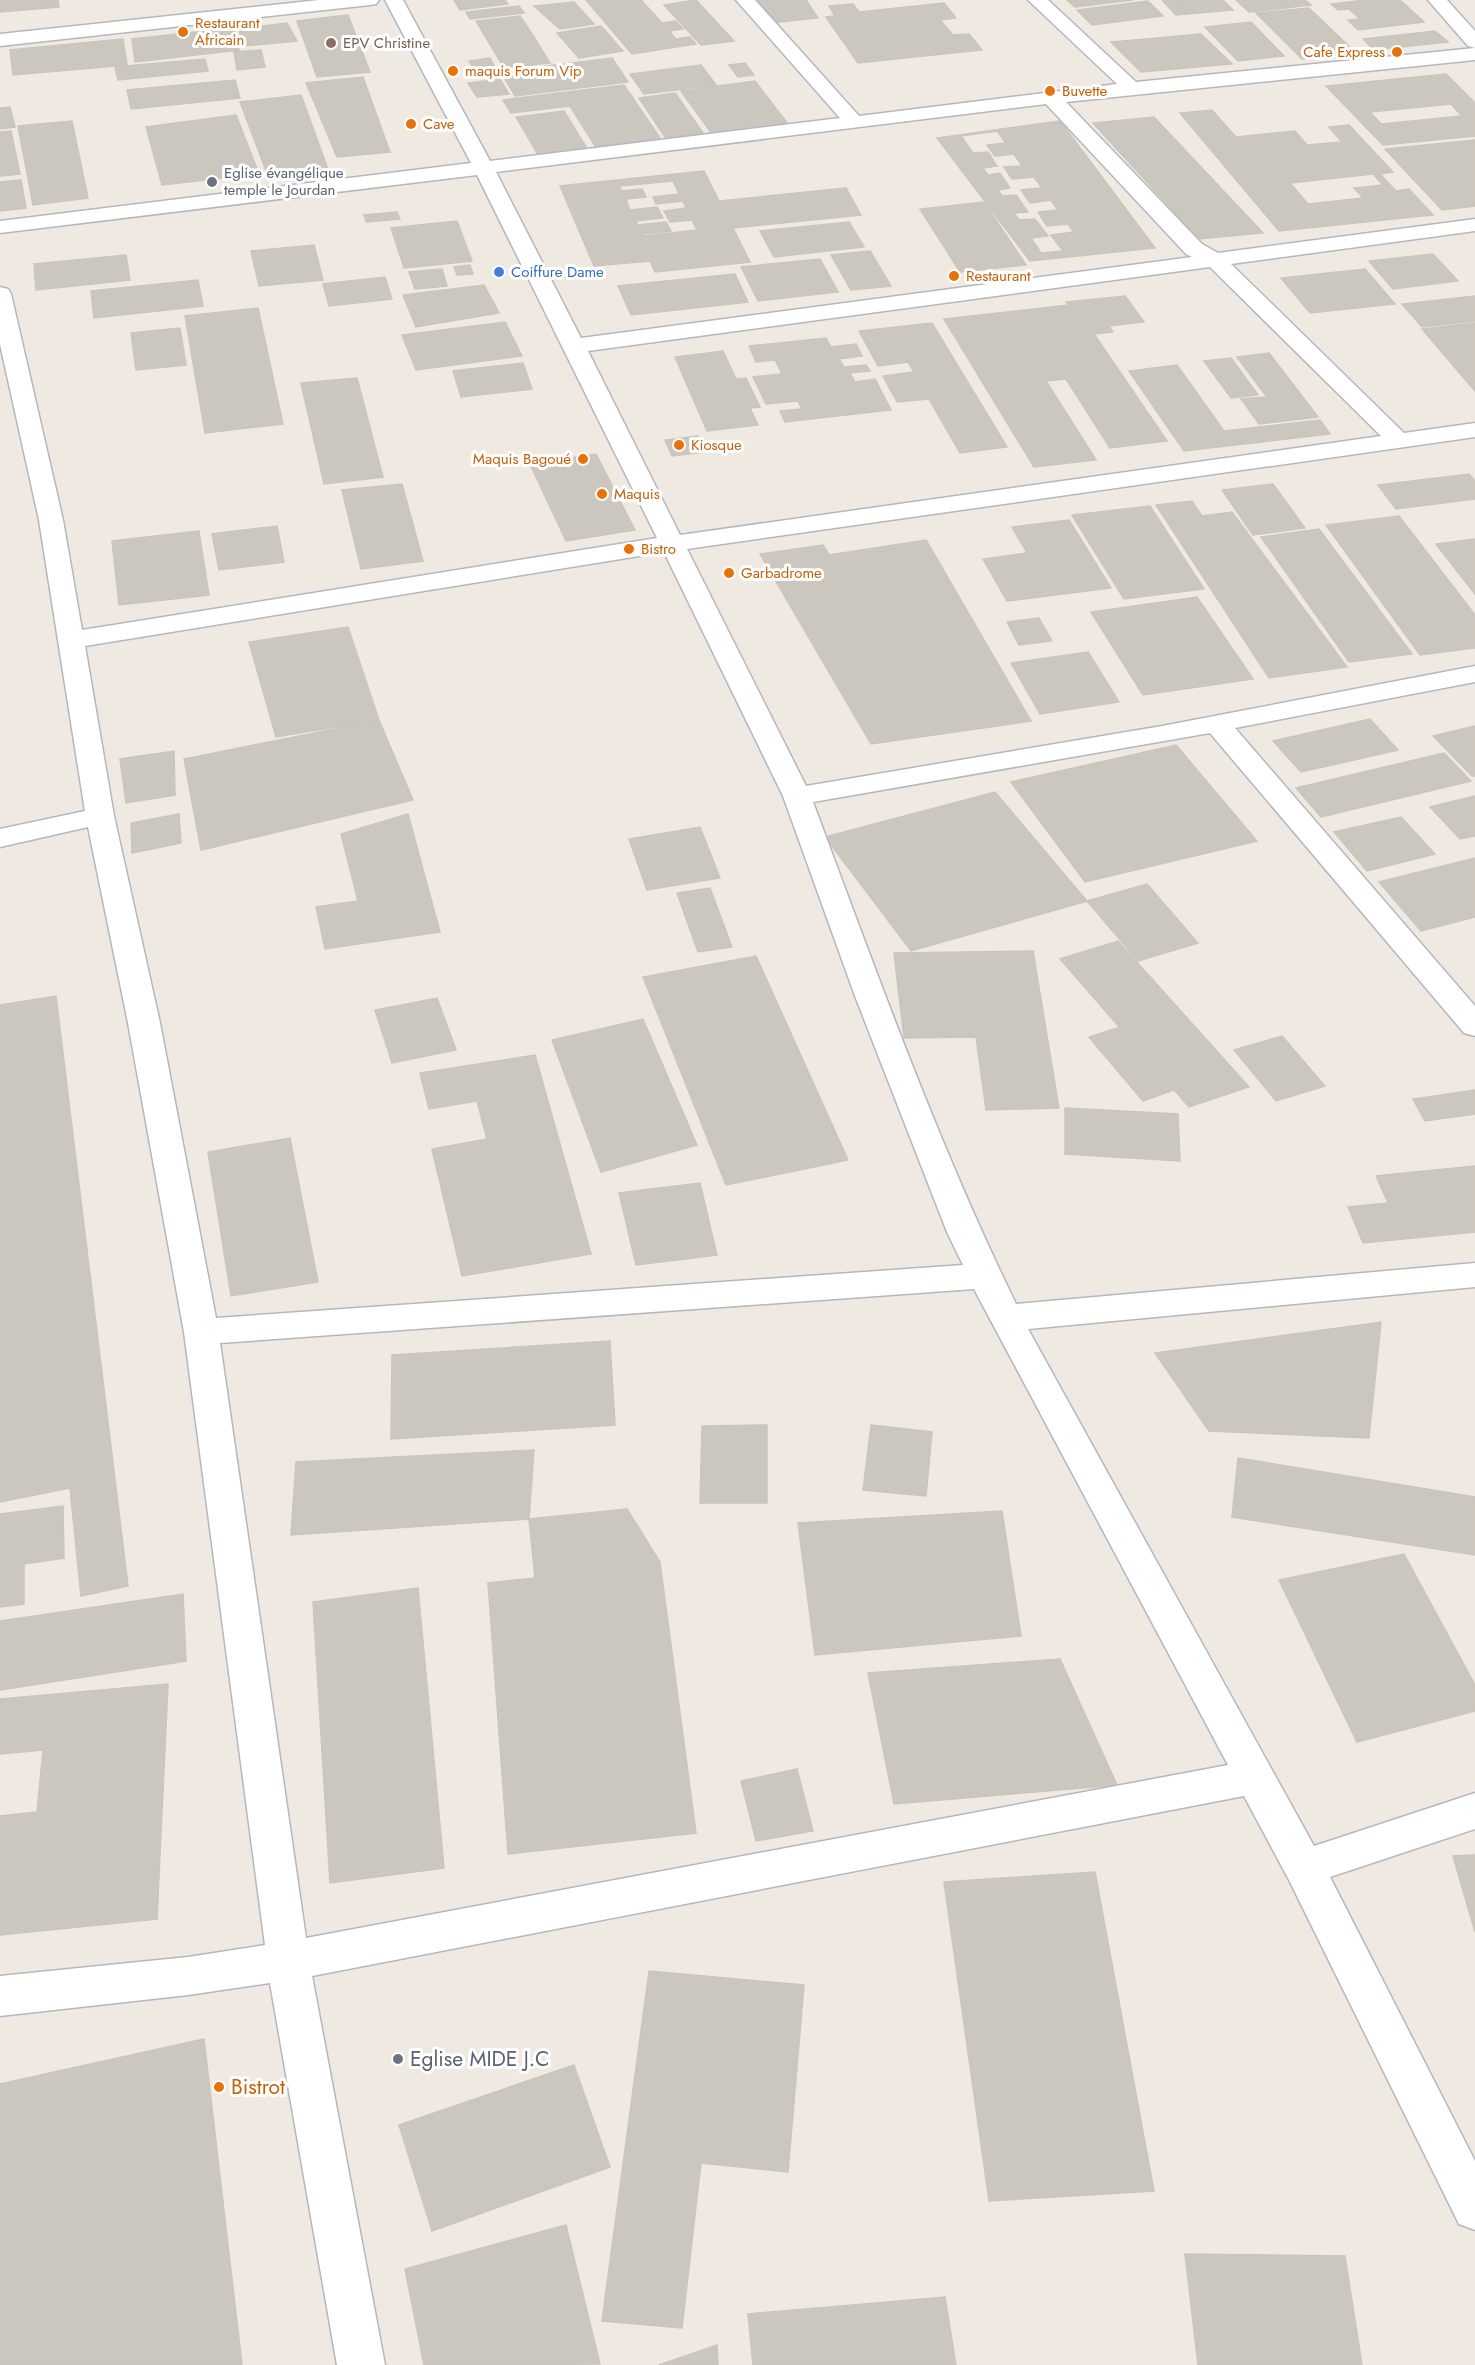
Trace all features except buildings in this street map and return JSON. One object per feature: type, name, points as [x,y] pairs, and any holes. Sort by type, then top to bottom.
[{"type":"street","points":[[0,39],[370,0]]},
{"type":"street","points":[[394,0],[483,166],[673,543],[797,796],[870,996],[964,1232],[984,1276],[1304,1867],[1475,2208]]},
{"type":"street","points":[[745,0],[854,122]]},
{"type":"street","points":[[1037,0],[1131,88]]},
{"type":"street","points":[[1437,0],[1475,42]]},
{"type":"street","points":[[0,227],[1131,88],[1475,54]]},
{"type":"street","points":[[1051,99],[1194,249],[1215,260],[1399,441]]},
{"type":"street","points":[[574,346],[1475,225]]},
{"type":"street","points":[[0,294],[51,520],[100,816],[144,1023],[201,1332],[288,1961],[361,2365]]},
{"type":"street","points":[[70,640],[673,543],[1475,430]]},
{"type":"street","points":[[797,796],[1216,723],[1475,674]]},
{"type":"street","points":[[1216,723],[1475,1026]]},
{"type":"street","points":[[0,838],[100,816]]},
{"type":"street","points":[[1005,1318],[1475,1275]]},
{"type":"street","points":[[201,1332],[984,1276]]},
{"type":"street","points":[[0,1996],[188,1976],[288,1961],[1254,1777]]},
{"type":"street","points":[[1304,1867],[1475,1811]]},
{"type":"place","name":"Restaurant Africain","points":[[183,32]]},
{"type":"place","name":"EPV Christine","points":[[331,43]]},
{"type":"place","name":"Cafe Express","points":[[1397,52]]},
{"type":"place","name":"maquis Forum Vip","points":[[453,71]]},
{"type":"place","name":"Buvette","points":[[1050,91]]},
{"type":"place","name":"Cave","points":[[411,124]]},
{"type":"place","name":"Eglise évangélique temple le Jourdan","points":[[212,182]]},
{"type":"place","name":"Coiffure Dame","points":[[499,272]]},
{"type":"place","name":"Restaurant","points":[[954,276]]},
{"type":"place","name":"Kiosque","points":[[679,445]]},
{"type":"place","name":"Maquis Bagoué","points":[[583,459]]},
{"type":"place","name":"Maquis","points":[[602,494]]},
{"type":"place","name":"Bistro","points":[[629,549]]},
{"type":"place","name":"Garbadrome","points":[[729,573]]},
{"type":"place","name":"Eglise MIDE J.C","points":[[398,2059]]},
{"type":"place","name":"Bistrot","points":[[219,2087]]}]
